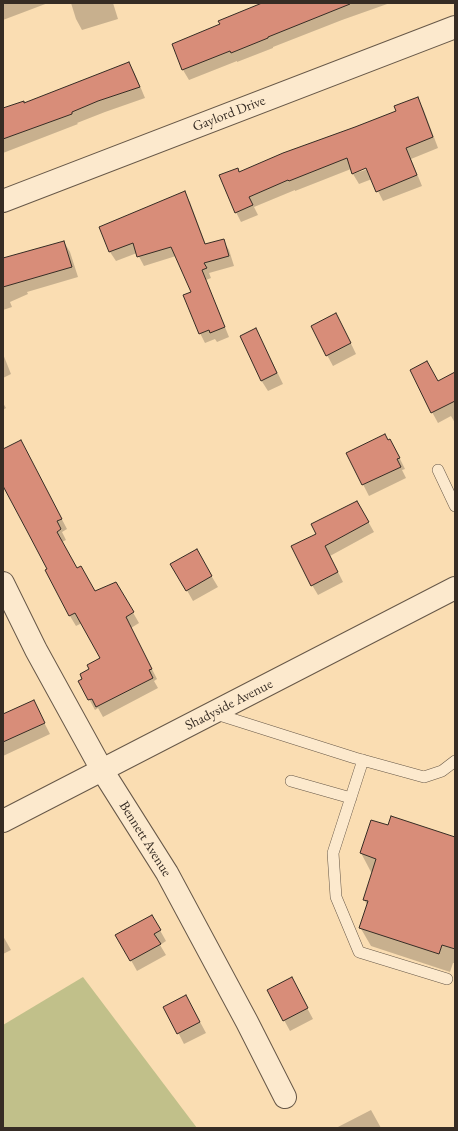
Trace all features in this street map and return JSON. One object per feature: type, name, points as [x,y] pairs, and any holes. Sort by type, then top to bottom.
[{"type":"street","name":"Gaylord Drive","points":[[3,201],[455,27]]},
{"type":"street","name":"Bennett Avenue","points":[[3,583],[36,650],[102,770],[167,873],[285,1097]]},
{"type":"street","name":"Shadyside Avenue","points":[[3,821],[453,592]]},
{"type":"lane","points":[[438,470],[455,506]]},
{"type":"lane","points":[[213,713],[363,760],[424,777],[442,771],[455,761]]},
{"type":"lane","points":[[363,760],[333,853],[336,897],[359,952],[448,979]]},
{"type":"lane","points":[[291,781],[350,798]]},
{"type":"shaded area","points":[[83,977],[197,1128],[3,1128],[3,1025]]},
{"type":"building","points":[[262,3],[350,4],[231,53],[230,51],[182,70],[172,44],[220,24],[218,21]]},
{"type":"building","points":[[129,62],[140,87],[98,101],[72,112],[72,114],[3,139],[3,108],[24,101],[24,103]]},
{"type":"building","points":[[418,97],[433,137],[406,148],[417,175],[376,192],[366,168],[352,174],[347,158],[289,181],[288,180],[249,197],[253,205],[235,213],[219,175],[238,168],[239,172],[283,153],[396,111],[394,106]]},
{"type":"building","points":[[185,191],[205,244],[224,239],[229,256],[204,263],[207,268],[202,270],[225,327],[210,333],[209,330],[199,334],[183,295],[191,292],[171,247],[137,257],[133,243],[109,252],[99,227]]},
{"type":"building","points":[[64,241],[72,267],[3,287],[3,258]]},
{"type":"building","points":[[336,313],[351,343],[326,356],[311,326]]},
{"type":"building","points":[[256,328],[277,373],[261,381],[240,336]]},
{"type":"building","points":[[427,361],[438,381],[455,372],[455,401],[431,413],[410,370]]},
{"type":"building","points":[[385,434],[388,440],[390,439],[400,458],[397,459],[401,467],[362,485],[346,453]]},
{"type":"building","points":[[21,440],[62,519],[57,521],[61,529],[57,532],[77,568],[81,566],[95,591],[116,582],[134,612],[126,617],[152,669],[149,670],[153,678],[96,707],[92,699],[88,700],[78,681],[82,679],[80,674],[89,669],[87,665],[100,658],[75,613],[69,616],[45,570],[47,569],[3,486],[3,449]]},
{"type":"building","points":[[357,501],[369,522],[325,546],[338,572],[311,586],[291,546],[316,534],[311,524]]},
{"type":"building","points":[[197,549],[212,576],[186,591],[170,564]]},
{"type":"building","points":[[34,700],[45,723],[3,742],[3,714]]},
{"type":"building","points":[[391,816],[455,837],[455,949],[442,945],[439,954],[359,928],[368,901],[363,900],[376,859],[360,853],[371,820],[388,825]]},
{"type":"building","points":[[152,915],[161,930],[154,934],[161,944],[130,961],[115,935]]},
{"type":"building","points":[[292,977],[308,1008],[283,1021],[267,990]]},
{"type":"building","points":[[186,995],[200,1022],[177,1034],[163,1007]]}]
